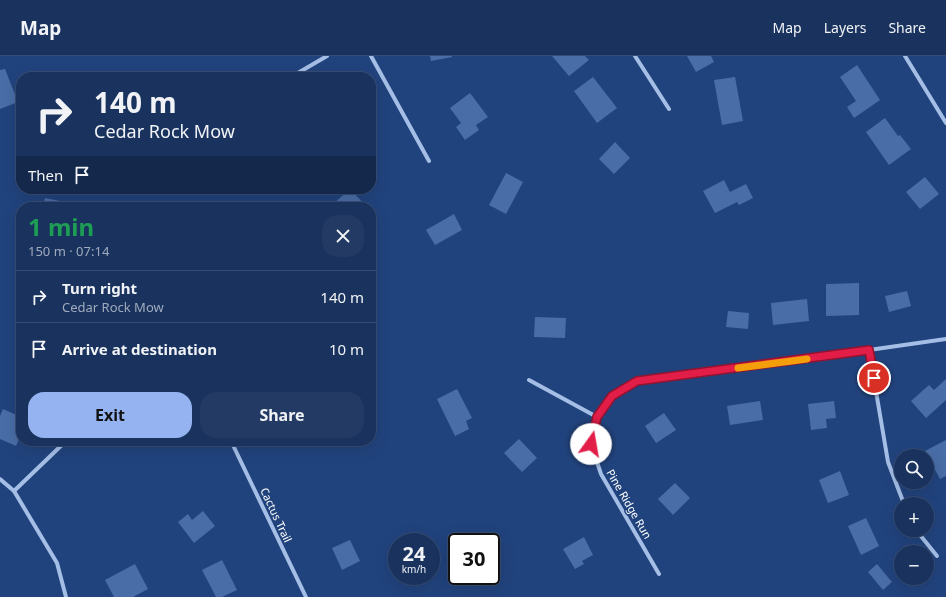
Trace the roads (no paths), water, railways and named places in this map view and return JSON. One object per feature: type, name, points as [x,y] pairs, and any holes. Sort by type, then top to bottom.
[{"type":"street","points":[[299,72],[327,56]]},
{"type":"street","points":[[371,56],[429,161]]},
{"type":"street","points":[[635,56],[668,109]]},
{"type":"street","points":[[905,56],[946,122]]},
{"type":"street","name":"Pine Ridge Run","points":[[659,574],[601,474],[591,444],[597,417],[612,396],[637,381],[946,339]]},
{"type":"street","points":[[869,350],[888,462],[901,497]]},
{"type":"street","points":[[529,380],[597,417]]},
{"type":"street","points":[[14,491],[61,446]]},
{"type":"street","name":"Cactus Trail","points":[[233,446],[306,597]]},
{"type":"street","points":[[0,479],[14,491],[57,563],[66,597]]},
{"type":"street","points":[[922,537],[937,556]]}]
